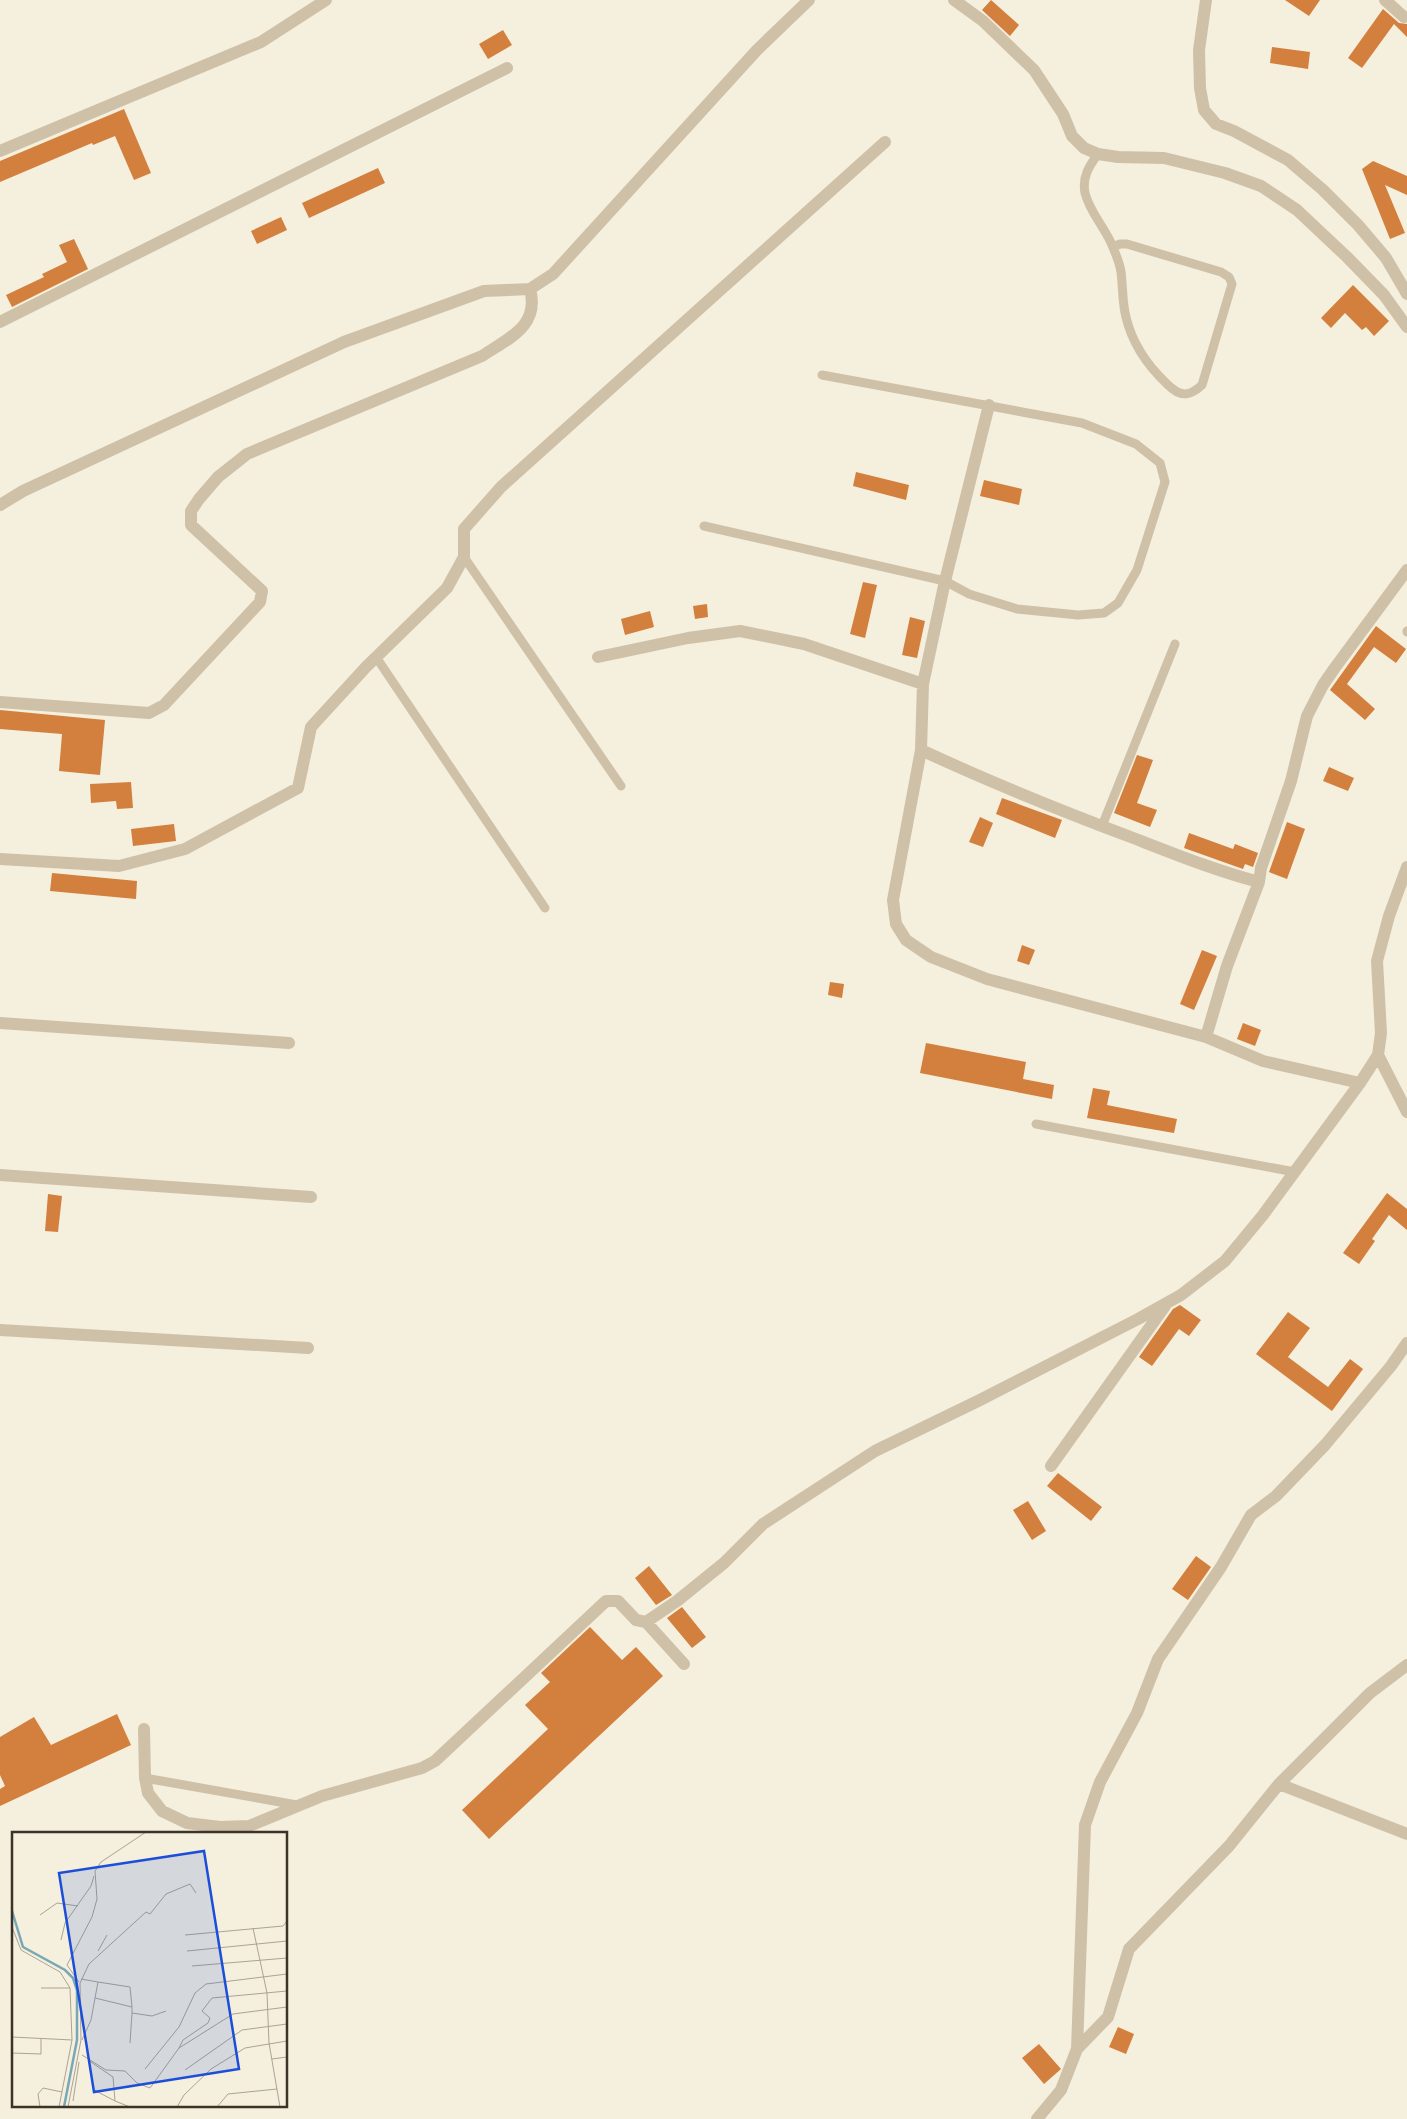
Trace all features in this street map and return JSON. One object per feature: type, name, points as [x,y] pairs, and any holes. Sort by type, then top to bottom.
[{"type":"street","points":[[0,152],[261,42],[326,0]]},
{"type":"street","points":[[0,505],[23,491],[344,342],[484,291],[530,289],[553,274],[757,50],[809,0]]},
{"type":"street","points":[[954,0],[983,21],[1034,70],[1062,114],[1072,136],[1084,148],[1098,154],[1118,157],[1164,158],[1225,173],[1261,186],[1297,210],[1347,257],[1384,295],[1407,326]]},
{"type":"street","points":[[1206,0],[1199,50],[1200,88],[1204,110],[1216,124],[1234,131],[1288,160],[1323,190],[1358,225],[1386,258],[1407,294]]},
{"type":"street","points":[[1384,0],[1404,17]]},
{"type":"street","points":[[0,322],[507,68]]},
{"type":"street","points":[[0,859],[119,866],[185,849],[298,788],[312,727],[376,657],[447,588],[464,557],[464,529],[501,487],[885,142]]},
{"type":"street","points":[[0,702],[149,713],[164,705],[260,602],[262,591],[191,525],[191,511],[199,498],[218,477],[246,454],[482,356],[513,336],[529,319],[533,311],[530,289]]},
{"type":"street","points":[[989,405],[945,581],[923,684],[921,750],[893,900],[896,924],[906,940],[931,958],[987,979],[1206,1037],[1263,1061],[1360,1083]]},
{"type":"street","points":[[1206,1037],[1227,966],[1259,882],[1260,868],[1291,780],[1308,716],[1327,680],[1407,570]]},
{"type":"street","points":[[598,657],[688,638],[740,631],[804,644],[923,684]]},
{"type":"street","points":[[921,750],[993,783],[1102,826],[1234,876],[1259,882]]},
{"type":"street","points":[[646,1622],[677,1601],[724,1562],[763,1524],[875,1451],[995,1393],[1181,1295],[1225,1261],[1264,1215],[1360,1083],[1378,1055],[1381,1032],[1377,961],[1389,916],[1407,867]]},
{"type":"street","points":[[0,1023],[289,1043]]},
{"type":"street","points":[[1378,1055],[1407,1112]]},
{"type":"street","points":[[0,1175],[311,1197]]},
{"type":"street","points":[[1051,1466],[1168,1302]]},
{"type":"street","points":[[0,1330],[308,1348]]},
{"type":"street","points":[[1037,2119],[1061,2090],[1077,2049],[1085,1824],[1100,1782],[1137,1713],[1158,1659],[1221,1567],[1251,1515],[1276,1496],[1325,1445],[1391,1366],[1407,1343]]},
{"type":"street","points":[[144,1729],[145,1778],[148,1793],[162,1811],[187,1823],[220,1827],[249,1826],[322,1796],[422,1768],[435,1761],[606,1601],[618,1601],[636,1620],[646,1622],[684,1664]]},
{"type":"street","points":[[1077,2049],[1108,2017],[1129,1949],[1229,1846],[1279,1784],[1370,1693],[1407,1665]]},
{"type":"street","points":[[1279,1784],[1407,1834]]},
{"type":"lane","points":[[1098,154],[1085,176],[1085,192],[1094,214],[1113,247],[1121,271],[1126,318],[1134,342],[1148,364],[1175,392],[1194,393],[1202,385],[1232,284],[1229,277],[1221,272],[1127,244],[1113,247]]},
{"type":"lane","points":[[704,526],[945,581],[969,594],[1017,609],[1078,615],[1104,612],[1118,602],[1137,570],[1165,482],[1160,462],[1136,444],[1082,422],[822,375]]},
{"type":"lane","points":[[464,557],[621,786]]},
{"type":"lane","points":[[1102,826],[1175,644]]},
{"type":"lane","points":[[376,657],[545,908]]},
{"type":"lane","points":[[1036,1124],[1295,1172]]},
{"type":"lane","points":[[145,1778],[298,1806]]},
{"type":"building","points":[[991,0],[1019,25],[1010,36],[982,10]]},
{"type":"building","points":[[1285,0],[1320,0],[1309,16]]},
{"type":"building","points":[[1383,9],[1399,23],[1407,24],[1407,37],[1394,24],[1362,68],[1348,58]]},
{"type":"building","points":[[503,30],[512,45],[488,59],[479,44]]},
{"type":"building","points":[[1272,47],[1310,52],[1308,69],[1270,63]]},
{"type":"building","points":[[124,109],[151,173],[134,180],[115,136],[93,145],[92,143],[0,182],[0,161]]},
{"type":"building","points":[[1373,161],[1407,176],[1407,195],[1385,185],[1405,233],[1390,239],[1362,169]]},
{"type":"building","points":[[378,168],[385,183],[309,218],[302,203]]},
{"type":"building","points":[[281,217],[287,230],[257,244],[251,231]]},
{"type":"building","points":[[74,239],[88,269],[12,307],[6,295],[44,277],[42,274],[67,262],[59,245]]},
{"type":"building","points":[[1353,285],[1389,321],[1374,336],[1366,327],[1362,330],[1345,313],[1331,328],[1321,318]]},
{"type":"building","points":[[856,472],[909,485],[906,500],[853,486]]},
{"type":"building","points":[[984,480],[1022,489],[1019,505],[980,496]]},
{"type":"building","points":[[863,582],[877,585],[865,638],[850,634]]},
{"type":"building","points":[[707,604],[708,617],[695,619],[693,606]]},
{"type":"building","points":[[650,611],[654,627],[625,635],[621,619]]},
{"type":"building","points":[[910,617],[925,621],[917,658],[902,655]]},
{"type":"building","points":[[1376,626],[1406,649],[1396,663],[1374,647],[1347,684],[1375,709],[1365,720],[1330,690]]},
{"type":"building","points":[[0,710],[105,720],[100,775],[59,771],[62,734],[0,729]]},
{"type":"building","points":[[1137,755],[1153,760],[1137,803],[1157,810],[1150,827],[1114,813]]},
{"type":"building","points":[[1329,767],[1354,778],[1348,791],[1323,781]]},
{"type":"building","points":[[131,782],[133,808],[117,809],[116,801],[91,803],[90,784]]},
{"type":"building","points":[[1002,798],[1062,820],[1055,838],[996,814]]},
{"type":"building","points":[[980,817],[993,823],[983,847],[969,842]]},
{"type":"building","points":[[1287,822],[1305,829],[1287,879],[1269,872]]},
{"type":"building","points":[[174,824],[176,841],[133,846],[131,829]]},
{"type":"building","points":[[1189,833],[1233,849],[1235,844],[1258,853],[1253,867],[1245,864],[1243,869],[1184,848]]},
{"type":"building","points":[[52,873],[137,881],[136,899],[50,891]]},
{"type":"building","points":[[1022,945],[1035,950],[1029,965],[1017,961]]},
{"type":"building","points":[[1202,950],[1217,956],[1194,1010],[1180,1004]]},
{"type":"building","points":[[830,982],[844,984],[842,998],[828,995]]},
{"type":"building","points":[[1243,1023],[1261,1030],[1255,1046],[1237,1039]]},
{"type":"building","points":[[926,1043],[1026,1062],[1023,1079],[1054,1085],[1052,1099],[920,1073]]},
{"type":"building","points":[[1093,1088],[1110,1091],[1107,1105],[1177,1119],[1174,1133],[1087,1118]]},
{"type":"building","points":[[1387,1193],[1407,1209],[1407,1230],[1389,1215],[1372,1239],[1375,1241],[1359,1264],[1343,1253]]},
{"type":"building","points":[[48,1194],[62,1196],[58,1232],[45,1231]]},
{"type":"building","points":[[1180,1305],[1201,1320],[1189,1336],[1179,1329],[1152,1366],[1139,1357],[1173,1309]]},
{"type":"building","points":[[1288,1312],[1310,1328],[1288,1357],[1328,1387],[1350,1359],[1363,1369],[1332,1411],[1256,1354]]},
{"type":"building","points":[[1058,1473],[1102,1507],[1091,1521],[1047,1486]]},
{"type":"building","points":[[1028,1501],[1046,1531],[1032,1540],[1013,1510]]},
{"type":"building","points":[[1196,1556],[1211,1567],[1188,1600],[1172,1589]]},
{"type":"building","points":[[649,1566],[672,1595],[656,1605],[635,1578]]},
{"type":"building","points":[[682,1607],[706,1637],[692,1648],[667,1618]]},
{"type":"building","points":[[590,1627],[622,1660],[636,1647],[663,1676],[489,1839],[462,1810],[548,1729],[525,1705],[550,1682],[541,1673]]},
{"type":"building","points":[[117,1714],[131,1745],[0,1806],[0,1789],[5,1786],[0,1775],[0,1737],[34,1717],[51,1745]]},
{"type":"building","points":[[1118,2027],[1134,2034],[1126,2054],[1109,2047]]},
{"type":"building","points":[[1039,2044],[1061,2069],[1044,2084],[1022,2058]]}]
